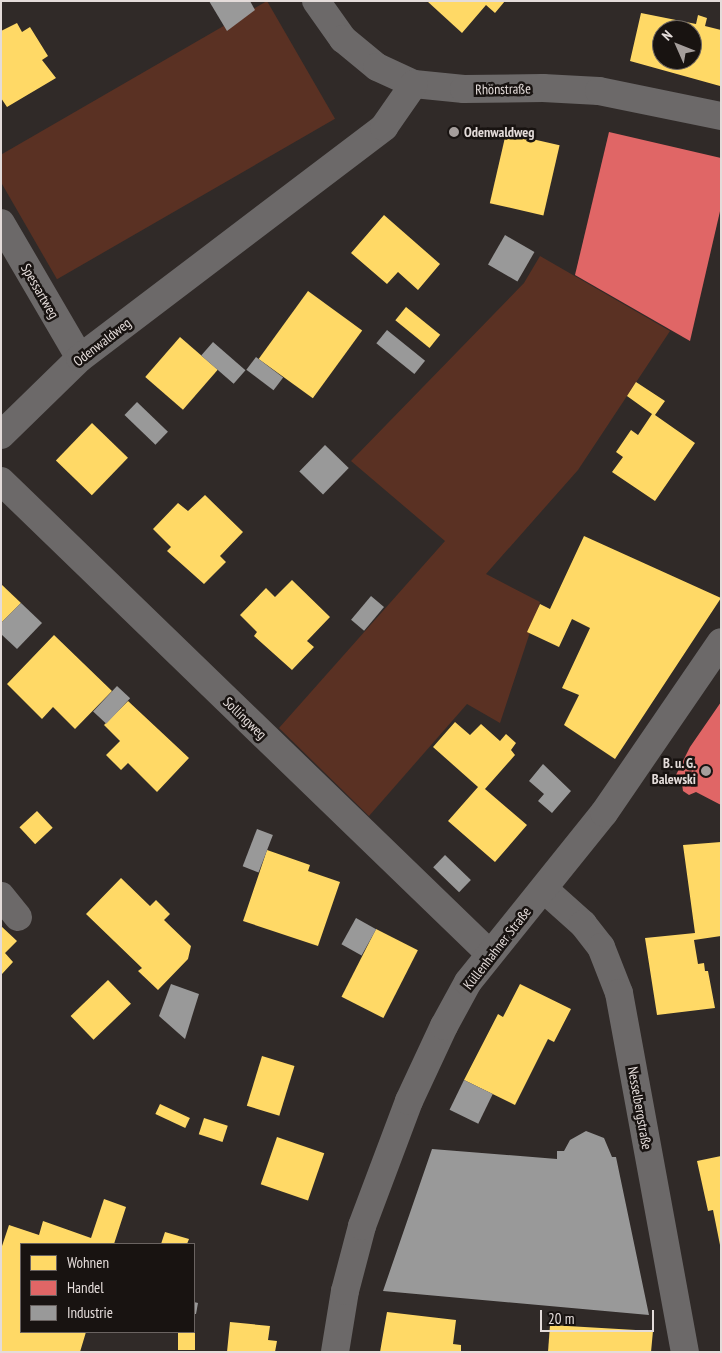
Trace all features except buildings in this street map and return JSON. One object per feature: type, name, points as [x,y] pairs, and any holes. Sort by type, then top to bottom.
[{"type":"street","name":"Rhönstraße","points":[[316,1],[350,44],[377,67],[414,84],[464,90],[543,88],[599,91],[721,116]]},
{"type":"street","name":"Odenwaldweg","points":[[1,435],[80,358],[384,127],[414,84]]},
{"type":"street","name":"Spessartweg","points":[[1,223],[80,358]]},
{"type":"street","name":"Sollingweg","points":[[1,481],[490,954]]},
{"type":"street","name":"Küllenhahner Straße","points":[[336,1352],[344,1291],[362,1226],[409,1101],[464,989],[490,954],[545,890],[654,743],[721,642]]},
{"type":"street","name":"Nesselbergstraße","points":[[545,890],[583,924],[601,947],[619,993],[685,1352]]},
{"type":"street","points":[[1,896],[18,917]]},
{"type":"shaded area","points":[[267,1],[335,119],[57,279],[1,182],[1,155]]},
{"type":"shaded area","points":[[540,256],[670,331],[578,470],[486,574],[540,602],[500,723],[467,704],[369,816],[279,728],[445,541],[351,461],[524,283]]},
{"type":"place","name":"Odenwaldweg","points":[[454,132]]},
{"type":"place","name":"B. u. G. Balewski","points":[[706,771]]}]
